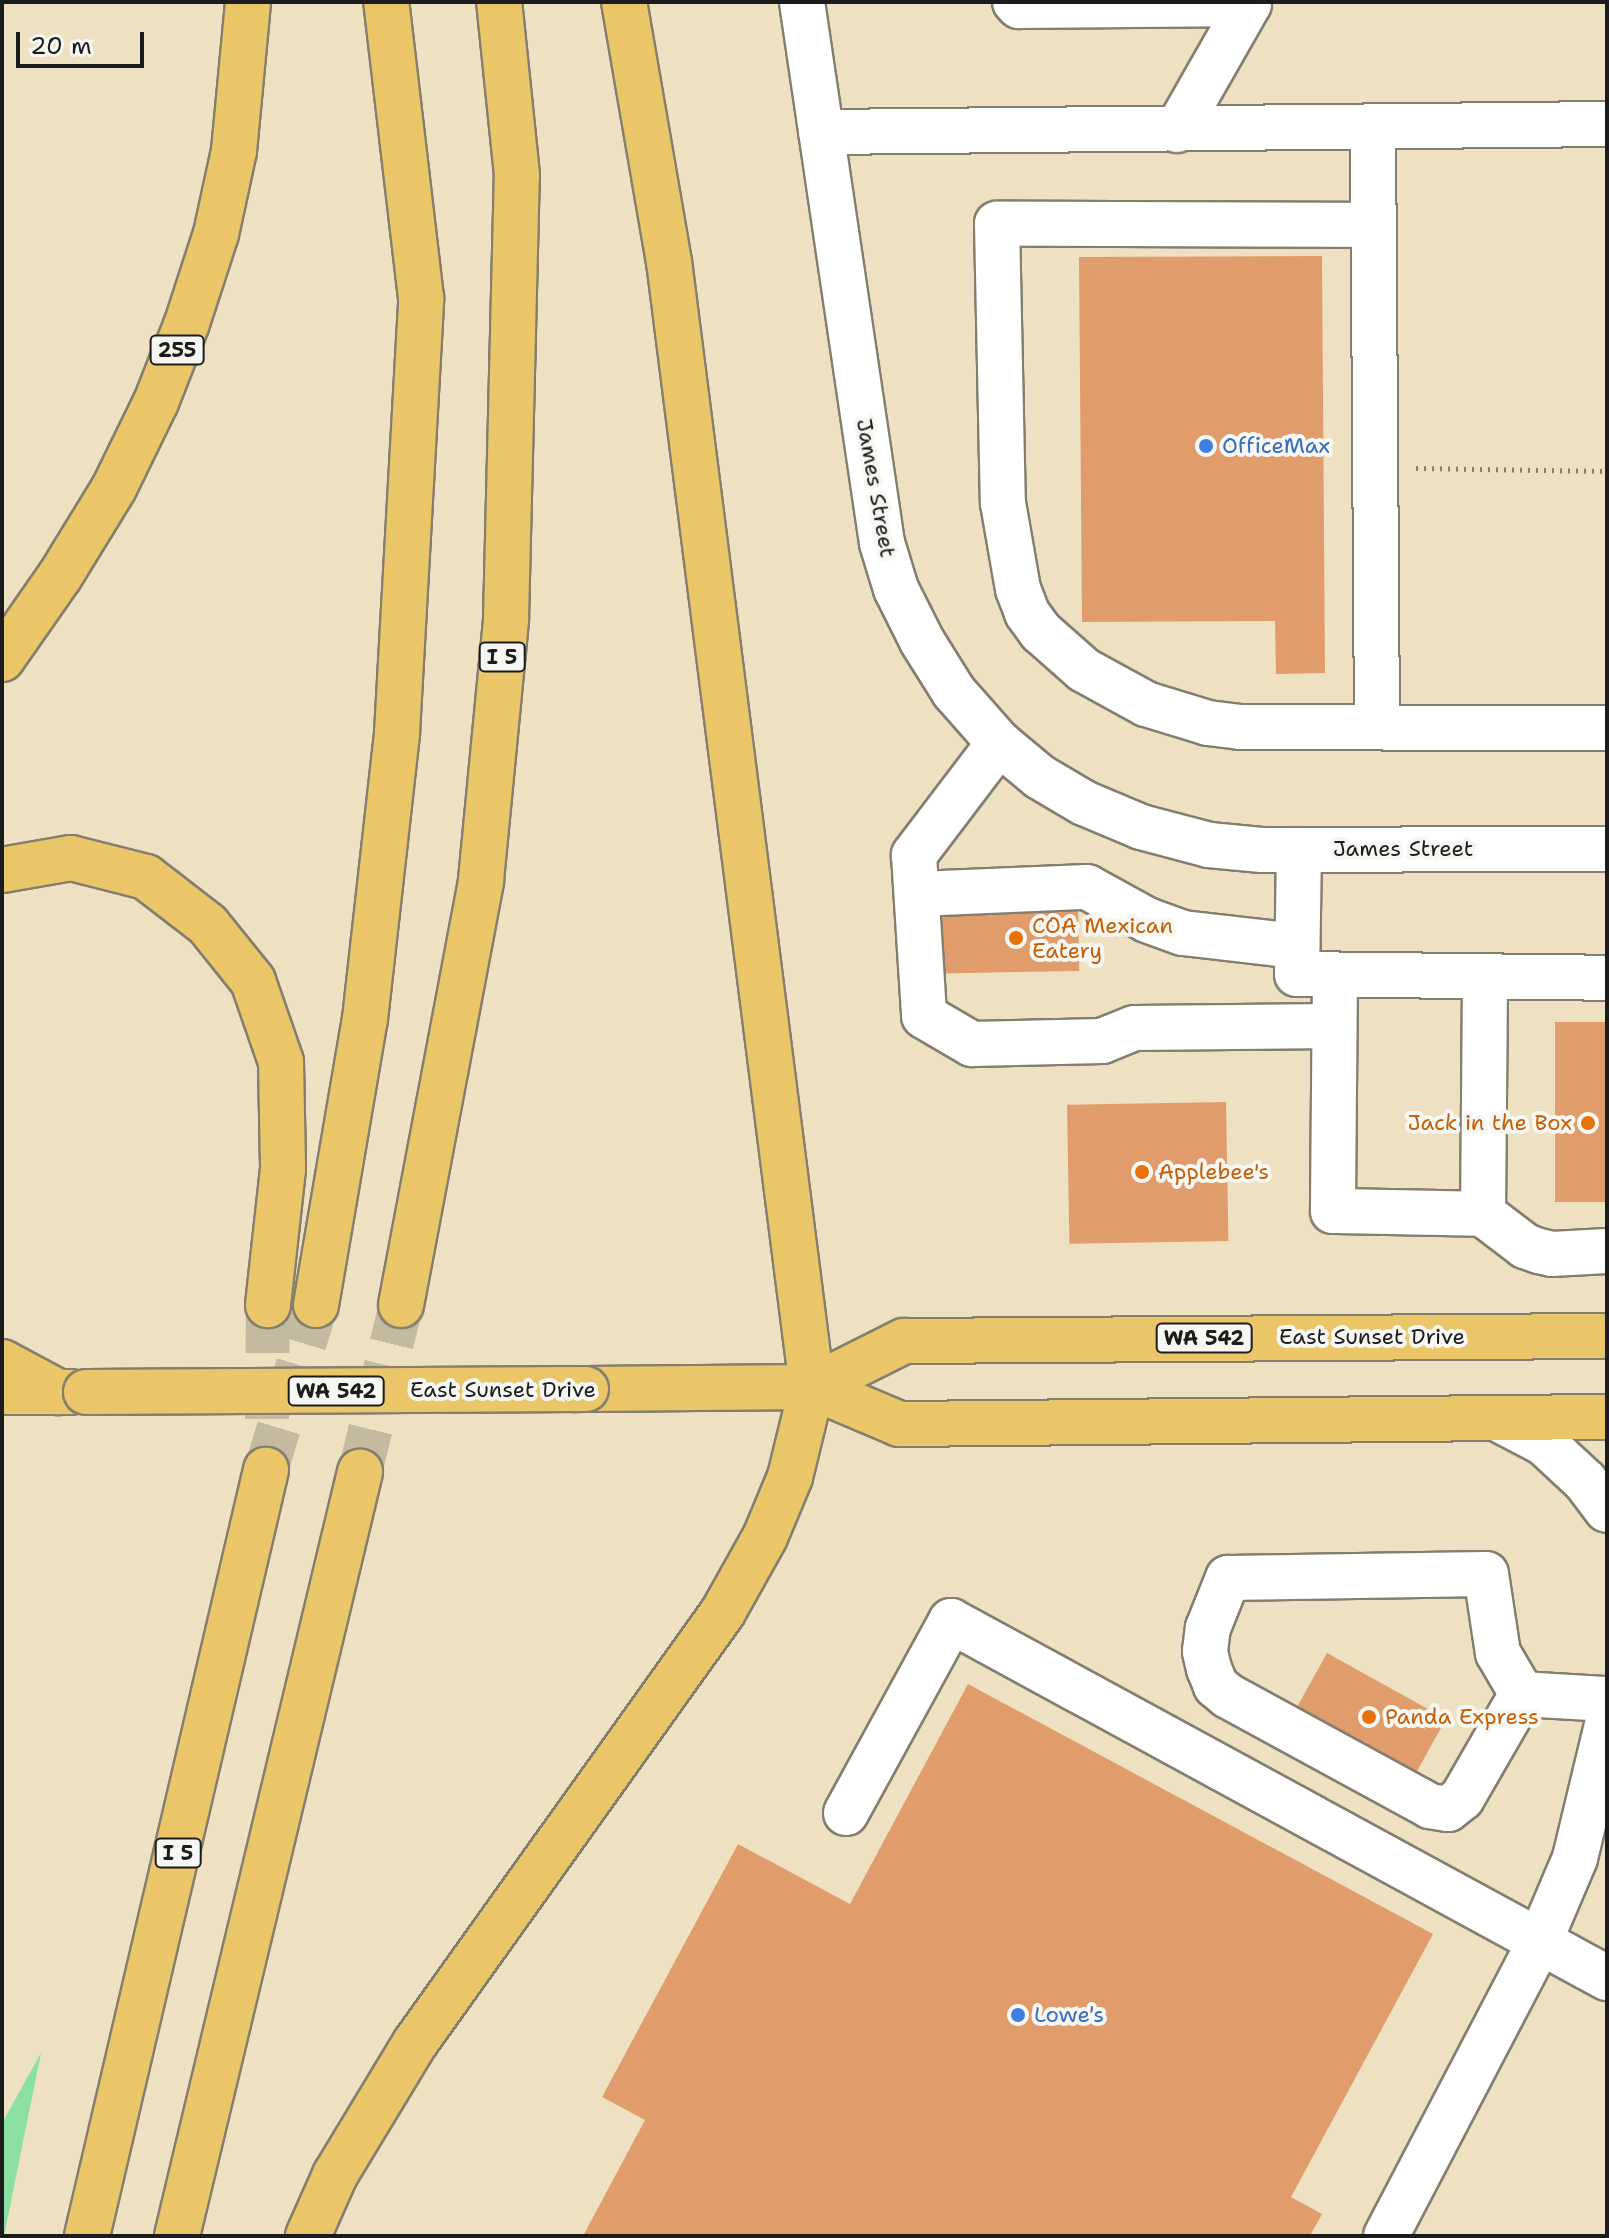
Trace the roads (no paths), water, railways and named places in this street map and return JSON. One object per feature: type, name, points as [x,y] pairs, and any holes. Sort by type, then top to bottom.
[{"type":"main road","name":"255","points":[[2,659],[60,576],[114,488],[156,402],[187,323],[216,234],[234,151],[248,2]]},
{"type":"main road","points":[[316,1305],[365,1019],[397,733],[420,313],[386,2]]},
{"type":"main road","name":"I 5","points":[[401,1305],[481,880],[506,619],[517,175],[499,2]]},
{"type":"main road","points":[[308,2236],[335,2175],[415,2043],[723,1612],[765,1537],[790,1477],[812,1387],[669,262],[624,2]]},
{"type":"main road","points":[[2,870],[71,858],[146,877],[208,925],[253,981],[281,1062],[283,1169],[268,1305]]},
{"type":"main road","name":"East Sunset Drive","points":[[812,1387],[904,1341],[1607,1336]]},
{"type":"main road","points":[[2,1362],[72,1392]]},
{"type":"main road","name":"East Sunset Drive","points":[[2,1392],[812,1387],[899,1424],[1607,1417]]},
{"type":"main road","name":"I 5","points":[[87,2236],[266,1470]]},
{"type":"main road","points":[[177,2236],[360,1472]]},
{"type":"street","name":"James Street","points":[[802,2],[882,543],[896,589],[922,641],[954,692],[999,743],[1040,777],[1084,803],[1141,827],[1209,845],[1299,850],[1607,849]]},
{"type":"street","points":[[1015,2],[1019,6],[1249,4],[1177,130]]},
{"type":"street","points":[[821,132],[1607,124]]},
{"type":"street","points":[[1373,127],[1377,727]]},
{"type":"street","points":[[1374,225],[997,224],[1003,503],[1018,589],[1027,613],[1041,632],[1084,670],[1146,704],[1180,716],[1239,727],[1607,728]]},
{"type":"street","points":[[999,743],[914,855],[924,1016],[972,1044],[1102,1041],[1135,1028],[1334,1026]]},
{"type":"street","points":[[1299,850],[1297,974],[1607,978]]},
{"type":"street","points":[[917,894],[1087,887],[1147,920],[1183,933],[1297,946]]},
{"type":"street","points":[[1335,975],[1333,1211],[1483,1214],[1525,1246],[1539,1251],[1607,1251]]},
{"type":"street","points":[[1483,1214],[1485,977]]},
{"type":"street","points":[[1496,1418],[1544,1443],[1585,1481],[1607,1510]]},
{"type":"street","points":[[1486,1574],[1498,1653],[1522,1694],[1458,1804],[1448,1809],[1430,1806],[1216,1686],[1205,1651],[1208,1628],[1228,1578],[1486,1574]]},
{"type":"street","points":[[846,1813],[951,1621],[1607,1978]]},
{"type":"street","points":[[1522,1694],[1607,1699]]},
{"type":"street","points":[[1386,2236],[1539,1943],[1591,1864],[1607,1725]]},
{"type":"tunnel","points":[[267,1419],[268,1305]]},
{"type":"tunnel","points":[[266,1470],[316,1305]]},
{"type":"tunnel","points":[[360,1472],[401,1305]]},
{"type":"place","name":"OfficeMax","points":[[1206,446]]},
{"type":"place","name":"COA Mexican Eatery","points":[[1016,938]]},
{"type":"place","name":"Jack in the Box","points":[[1588,1123]]},
{"type":"place","name":"Applebee's","points":[[1142,1172]]},
{"type":"place","name":"Panda Express","points":[[1369,1717]]},
{"type":"place","name":"Lowe's","points":[[1018,2015]]}]
